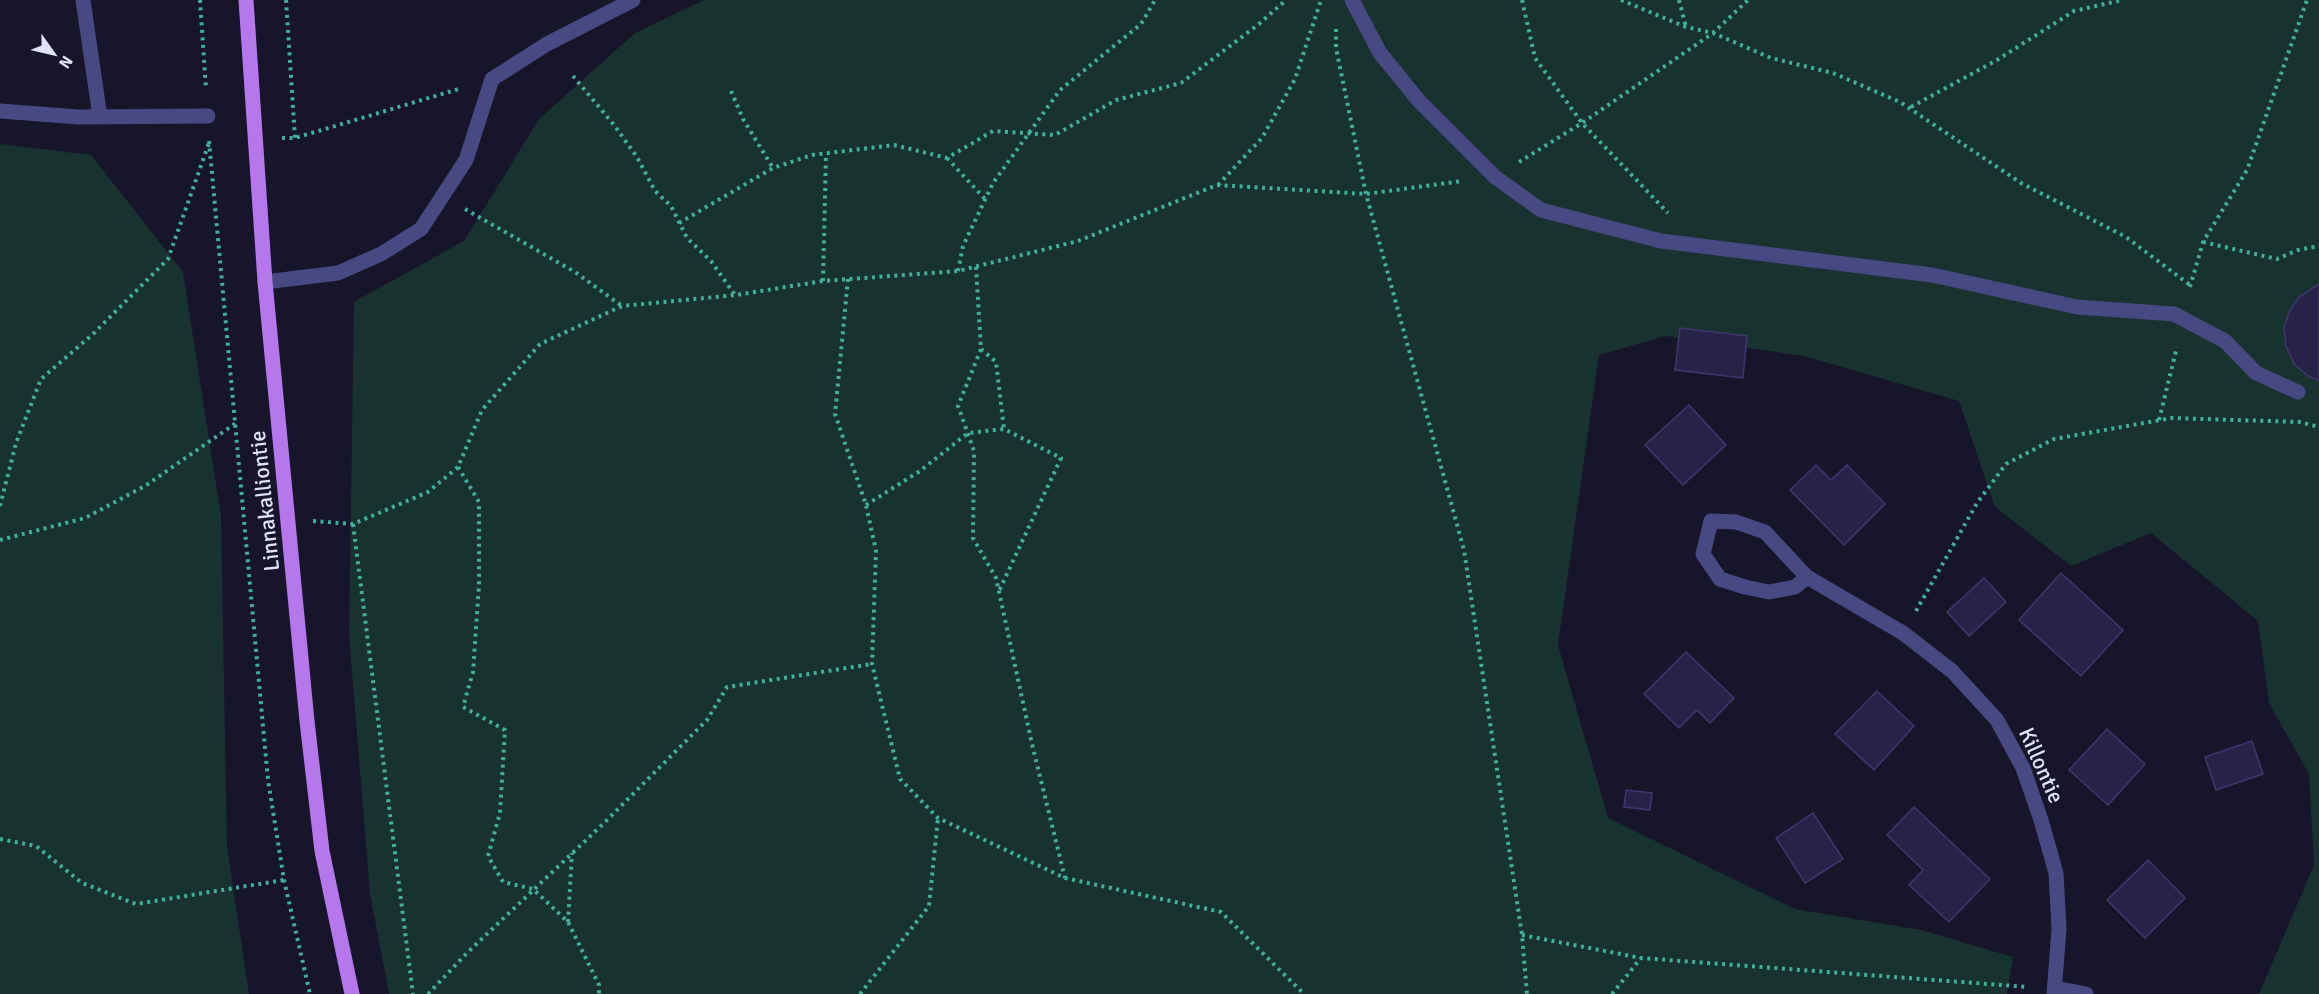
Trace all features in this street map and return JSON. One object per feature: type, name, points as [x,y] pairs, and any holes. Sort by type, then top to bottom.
[{"type":"main road","name":"Linnakalliontie","points":[[246,0],[265,282],[307,721],[322,850],[352,994]]},
{"type":"street","points":[[83,0],[100,117]]},
{"type":"street","points":[[265,282],[338,273],[381,254],[421,228],[466,160],[492,79],[547,44],[633,0]]},
{"type":"street","points":[[1352,0],[1380,53],[1419,101],[1495,177],[1541,210],[1661,242],[1697,244],[1932,275],[2077,308],[2174,314],[2225,341],[2256,373],[2298,392]]},
{"type":"street","points":[[0,111],[100,117],[207,116]]},
{"type":"street","name":"Killontie","points":[[1807,577],[1795,587],[1769,592],[1720,579],[1703,554],[1711,521],[1736,522],[1765,532],[1807,577],[1903,633],[1952,671],[1997,720],[2024,768],[2056,873],[2059,929],[2055,991]]},
{"type":"street","points":[[2055,991],[2086,994]]},
{"type":"path","points":[[200,0],[209,142],[268,780],[284,880],[310,994]]},
{"type":"path","points":[[286,0],[295,138],[492,79]]},
{"type":"path","points":[[958,271],[963,246],[993,183],[1060,90],[1141,24],[1155,0]]},
{"type":"path","points":[[947,158],[993,131],[1055,135],[1116,100],[1181,83],[1259,24],[1286,0]]},
{"type":"path","points":[[1217,186],[1262,138],[1295,79],[1321,0]]},
{"type":"path","points":[[1522,0],[1535,58],[1582,123],[1697,244]]},
{"type":"path","points":[[1621,0],[1686,27],[1713,33],[1770,58],[1833,73],[1911,107],[2021,183],[2126,237],[2190,285]]},
{"type":"path","points":[[1679,0],[1686,27]]},
{"type":"path","points":[[289,519],[352,524],[428,492],[458,467],[482,410],[540,344],[622,306],[736,295],[823,281],[958,271],[1077,241],[1217,186],[1366,194],[1495,177],[1582,123],[1713,33],[1742,2],[1748,0]]},
{"type":"path","points":[[1911,107],[1998,60],[2074,11],[2122,0]]},
{"type":"path","points":[[2159,420],[2190,285],[2203,242],[2247,170],[2307,0]]},
{"type":"path","points":[[1336,19],[1336,48],[1366,194],[1464,550],[1522,935],[1527,994]]},
{"type":"path","points":[[573,76],[614,125],[637,158],[655,191],[671,206],[687,238],[711,261],[736,295]]},
{"type":"path","points":[[731,91],[743,119],[773,168]]},
{"type":"path","points":[[0,506],[16,443],[41,379],[93,334],[168,259],[209,142]]},
{"type":"path","points":[[680,223],[773,168],[812,156],[894,145],[947,158],[986,199]]},
{"type":"path","points":[[823,281],[826,154]]},
{"type":"path","points":[[443,197],[509,232],[575,272],[622,306]]},
{"type":"path","points":[[2203,242],[2277,259],[2298,250],[2319,246]]},
{"type":"path","points":[[976,267],[981,349],[958,406],[974,451],[973,538],[996,578],[1032,744],[1065,878]]},
{"type":"path","points":[[848,279],[835,414],[866,505],[876,551],[872,664],[900,779],[938,818],[1065,878],[1221,912],[1304,994]]},
{"type":"path","points":[[981,349],[996,362],[1004,429]]},
{"type":"path","points":[[1932,582],[1977,503],[2006,464],[2054,439],[2172,418],[2300,422],[2319,427]]},
{"type":"path","points":[[0,540],[85,518],[145,486],[236,423]]},
{"type":"path","points":[[866,505],[920,471],[968,434],[1004,429],[1061,458],[999,591]]},
{"type":"path","points":[[458,467],[478,502],[479,585],[473,672],[463,707],[505,730],[500,813],[488,856],[503,882],[533,889],[568,922],[599,985],[599,994]]},
{"type":"path","points":[[352,524],[413,994]]},
{"type":"path","points":[[429,994],[707,720],[727,687],[872,664]]},
{"type":"path","points":[[860,994],[929,906],[938,818]]},
{"type":"path","points":[[0,839],[36,846],[82,883],[136,904],[284,880]]},
{"type":"path","points":[[568,922],[572,853]]},
{"type":"path","points":[[1522,935],[1641,958],[2055,991]]},
{"type":"path","points":[[1612,994],[1641,958]]},
{"type":"green space","points":[[704,0],[2319,0],[2319,994],[2259,994],[2314,865],[2309,774],[2269,703],[2258,621],[2151,533],[2071,566],[1995,507],[1959,401],[1804,356],[1665,336],[1599,355],[1558,645],[1608,818],[1795,909],[1921,930],[2013,957],[2007,994],[389,994],[370,894],[349,635],[354,302],[464,241],[539,119],[635,33]]},
{"type":"green space","points":[[0,144],[91,155],[183,272],[221,516],[227,847],[249,994],[0,994]]},
{"type":"building","points":[[2319,284],[2319,381],[2308,376],[2294,364],[2286,346],[2284,328],[2289,312],[2299,297]]},
{"type":"building","points":[[1680,328],[1747,336],[1743,378],[1675,370]]},
{"type":"building","points":[[1689,405],[1726,445],[1683,485],[1645,445]]},
{"type":"building","points":[[1816,465],[1831,480],[1847,465],[1885,504],[1844,545],[1790,490]]},
{"type":"building","points":[[2061,573],[2123,630],[2081,676],[2019,620]]},
{"type":"building","points":[[1984,578],[2006,602],[1969,636],[1947,612]]},
{"type":"building","points":[[1686,652],[1734,698],[1710,723],[1697,710],[1679,728],[1644,694]]},
{"type":"building","points":[[1877,691],[1914,726],[1874,770],[1835,734]]},
{"type":"building","points":[[2107,729],[2145,764],[2108,805],[2069,770]]},
{"type":"building","points":[[2252,741],[2263,774],[2216,790],[2205,757]]},
{"type":"building","points":[[1626,790],[1652,793],[1650,810],[1624,807]]},
{"type":"building","points":[[1914,807],[1990,879],[1949,922],[1909,885],[1923,870],[1887,835]]},
{"type":"building","points":[[1813,813],[1843,859],[1805,883],[1776,838]]},
{"type":"building","points":[[2148,860],[2185,898],[2145,938],[2107,900]]}]
